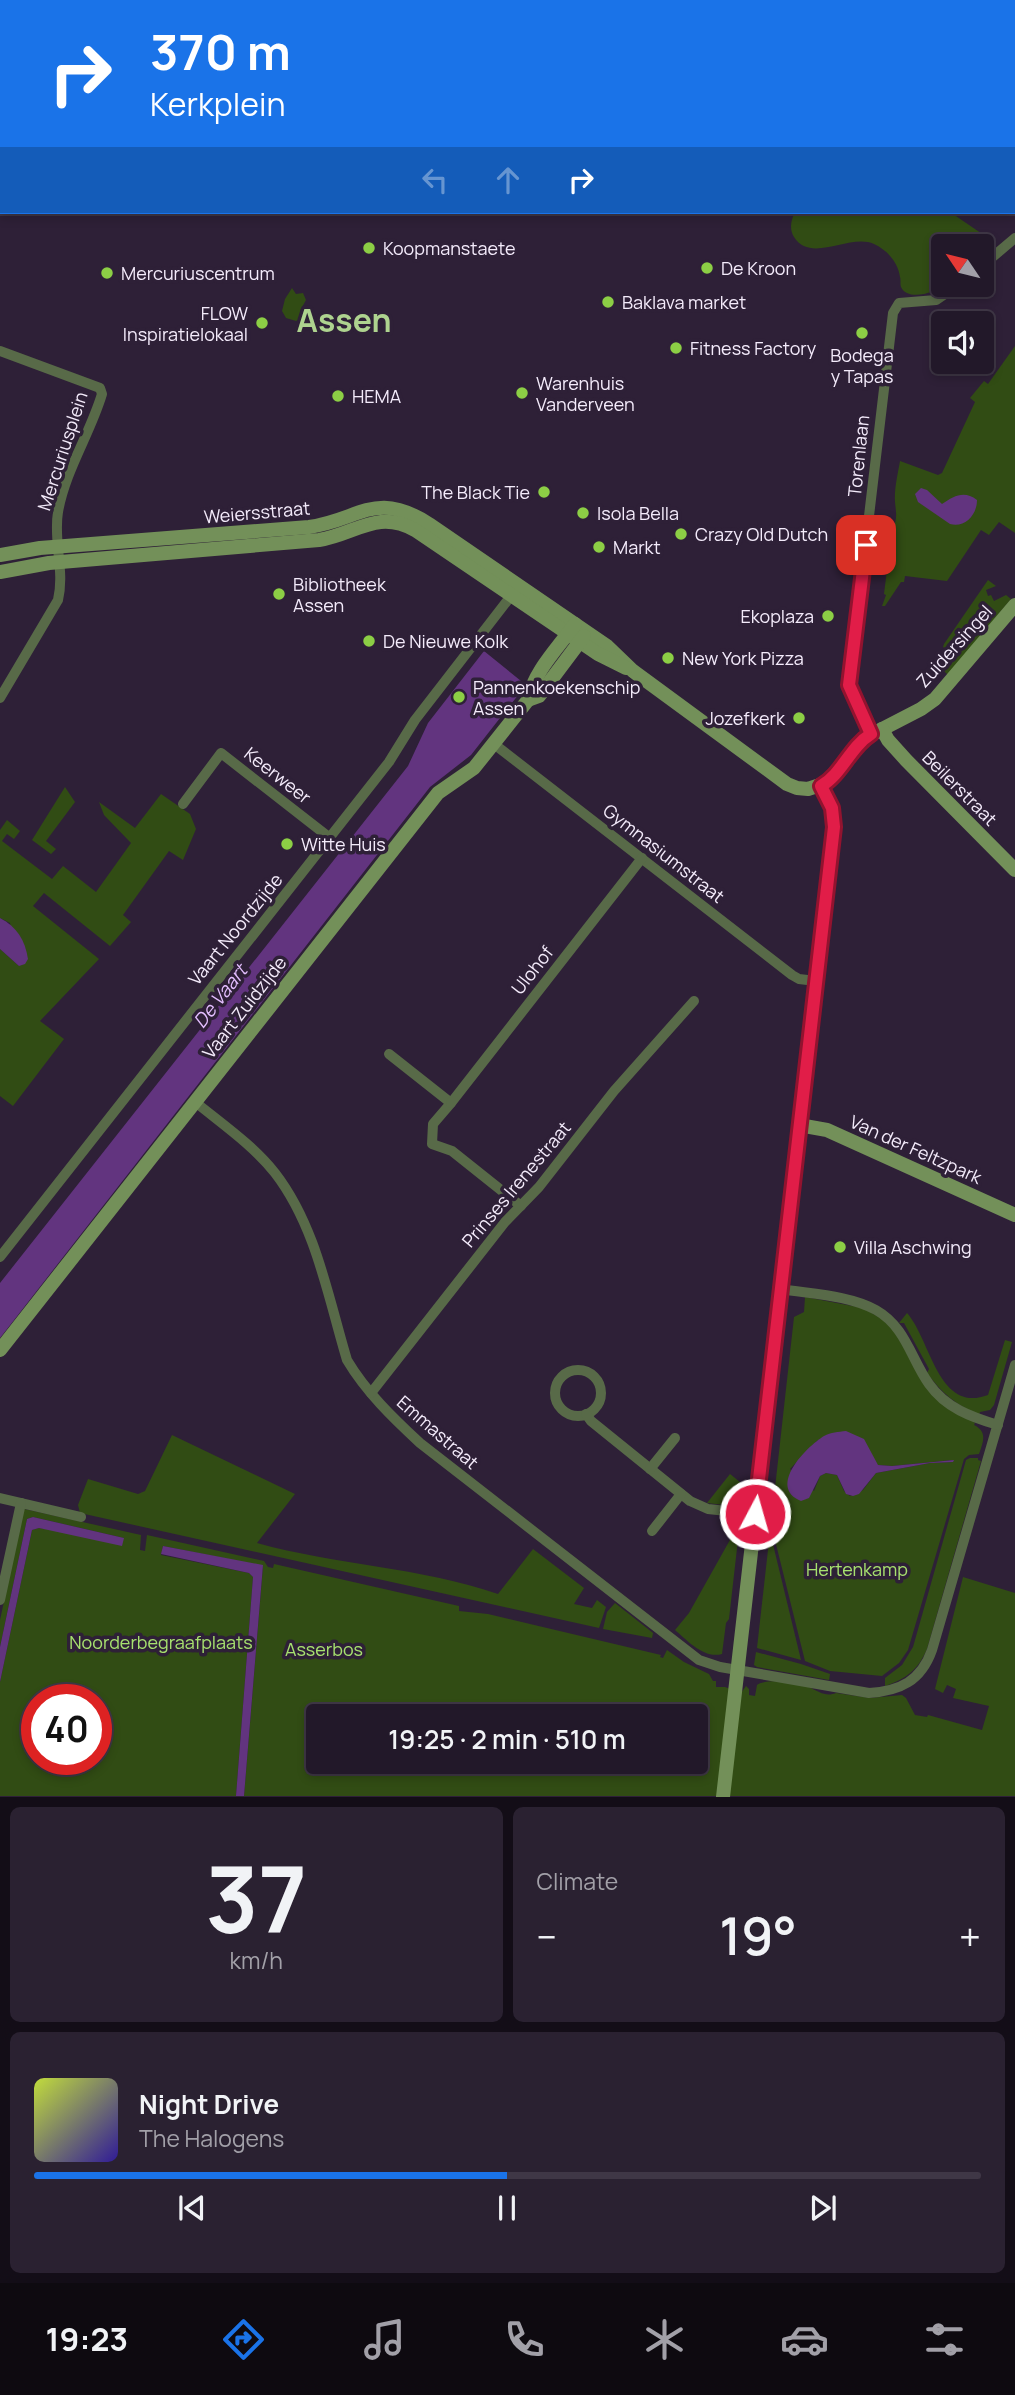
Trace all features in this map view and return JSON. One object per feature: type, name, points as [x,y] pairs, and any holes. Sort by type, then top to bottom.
[{"type":"main road","name":"Weiersstraat","points":[[0,555],[59,547],[309,527],[333,522],[365,509],[384,507],[402,510],[421,519],[514,591]]},
{"type":"main road","name":"Weiersstraat","points":[[0,572],[60,562],[319,540],[369,523],[385,521],[404,524],[514,591],[554,610],[577,633],[615,652],[634,671],[787,784],[805,789],[821,786]]},
{"type":"main road","name":"Zuidersingel","points":[[821,786],[831,779],[857,746],[935,699],[1015,605]]},
{"type":"main road","name":"Vaart Zuidzijde","points":[[0,1350],[438,793],[474,768],[528,700],[538,696],[577,633]]},
{"type":"main road","name":"Beilerstraat","points":[[877,732],[888,740],[1015,870]]},
{"type":"main road","points":[[723,1797],[834,821],[832,808],[821,786]]},
{"type":"main road","name":"Van der Feltzpark","points":[[799,1125],[827,1130],[1015,1214]]},
{"type":"street","points":[[994,256],[1015,239]]},
{"type":"street","name":"Torenlaan","points":[[877,732],[849,685],[890,327],[892,313],[899,303],[939,298]]},
{"type":"street","name":"Mercuriusplein","points":[[0,351],[100,388],[102,394],[59,505],[59,547]]},
{"type":"street","points":[[0,698],[58,600],[62,586],[59,547]]},
{"type":"street","name":"Vaart Noordzijde","points":[[0,1256],[389,762],[415,720],[514,591]]},
{"type":"street","name":"Gymnasiumstraat","points":[[494,744],[792,975],[799,979],[816,981]]},
{"type":"street","name":"Keerweer","points":[[183,804],[221,753],[330,838]]},
{"type":"street","name":"Ulohof","points":[[520,1206],[452,1152],[432,1144],[433,1124],[642,858]]},
{"type":"street","name":"Prinses Irenestraat","points":[[371,1393],[505,1222],[539,1187],[614,1091],[694,1001]]},
{"type":"street","points":[[389,1054],[451,1103]]},
{"type":"street","name":"Emmastraat","points":[[194,1101],[254,1150],[291,1196],[314,1247],[348,1360],[356,1375],[383,1408],[420,1443],[670,1639],[699,1660],[736,1670]]},
{"type":"street","points":[[781,1289],[852,1301],[875,1309],[901,1332],[926,1379],[939,1396],[961,1412],[998,1425]]},
{"type":"street","points":[[736,1670],[869,1693],[905,1686],[920,1673],[932,1650],[1015,1365]]},
{"type":"street","points":[[570,1371],[586,1371],[598,1381],[601,1396],[593,1410],[586,1414],[578,1416],[564,1410],[556,1397],[558,1381],[570,1371]]},
{"type":"street","points":[[586,1414],[690,1501],[708,1509],[755,1514]]},
{"type":"street","points":[[650,1469],[675,1438]]},
{"type":"street","points":[[652,1531],[681,1494]]},
{"type":"street","points":[[0,1498],[81,1517]]},
{"type":"street","points":[[0,1600],[21,1503]]},
{"type":"green space","points":[[794,214],[953,214],[982,234],[931,234],[931,292],[916,295],[905,292],[894,262],[874,244],[854,242],[810,248],[801,245],[791,231]]},
{"type":"green space","points":[[292,288],[296,294],[303,293],[306,300],[300,311],[302,318],[296,321],[286,318],[282,311]]},
{"type":"green space","points":[[1015,346],[1015,533],[999,522],[989,535],[981,530],[947,581],[905,576],[904,582],[901,582],[885,606],[882,606],[886,595],[892,530],[896,519],[895,492],[900,461],[938,475],[942,473],[975,402],[970,398],[984,381],[988,384]]},
{"type":"green space","points":[[988,580],[996,586],[986,590],[994,601],[1006,595],[1011,599],[948,675],[943,670],[954,656],[943,647],[944,644]]},
{"type":"green space","points":[[65,787],[75,802],[46,841],[56,849],[51,854],[32,840]]},
{"type":"green space","points":[[161,794],[190,814],[196,829],[183,860],[169,851],[123,915],[131,922],[110,946],[44,893],[33,906],[99,959],[40,1021],[64,1039],[13,1106],[0,1096],[0,949],[19,966],[10,923],[0,918],[0,830],[7,820],[20,831],[14,839],[7,834],[2,841],[52,879],[63,866],[96,892],[131,843],[104,815],[99,802],[135,828]]},
{"type":"green space","name":"Hertenkamp","points":[[805,1297],[863,1308],[882,1319],[895,1332],[919,1375],[975,1423],[983,1434],[979,1454],[969,1455],[964,1459],[908,1650],[899,1663],[882,1676],[830,1671],[805,1661],[771,1524],[794,1317],[804,1312]],"holes":[[[818,1440],[878,1465],[953,1460],[876,1473],[863,1490],[850,1496],[844,1491],[837,1475],[826,1473],[820,1476],[814,1491],[790,1469]]]},
{"type":"green space","points":[[907,1313],[947,1385],[958,1394],[971,1398],[988,1395],[1005,1340],[1012,1342],[994,1405],[990,1410],[980,1412],[979,1415],[970,1411],[944,1392],[927,1373],[929,1369],[904,1323],[899,1323]]},
{"type":"green space","points":[[172,1435],[295,1494],[257,1543],[439,1578],[498,1594],[533,1549],[584,1588],[574,1604],[592,1608],[597,1600],[606,1607],[599,1628],[80,1513],[78,1505],[88,1479],[138,1494],[145,1491]]},
{"type":"green space","points":[[978,1458],[981,1461],[927,1649],[920,1663],[910,1673],[885,1686],[885,1678],[902,1665],[913,1647],[966,1460]]},
{"type":"green space","points":[[730,1474],[745,1486],[742,1507],[707,1503]]},
{"type":"green space","points":[[24,1509],[141,1535],[140,1550],[145,1551],[147,1535],[264,1561],[268,1567],[273,1568],[274,1564],[459,1606],[459,1611],[488,1614],[661,1655],[663,1658],[667,1650],[709,1674],[713,1681],[716,1681],[716,1687],[725,1687],[741,1693],[746,1686],[749,1695],[755,1696],[757,1685],[775,1681],[799,1684],[826,1694],[870,1698],[902,1695],[915,1715],[928,1715],[982,1730],[989,1706],[953,1698],[956,1689],[947,1685],[943,1693],[935,1689],[963,1577],[1015,1593],[1015,1796],[244,1796],[263,1566],[163,1546],[161,1555],[249,1573],[253,1577],[236,1796],[0,1796],[0,1682],[32,1530],[39,1528],[124,1538],[33,1517],[27,1519],[0,1647],[0,1620]]},
{"type":"green space","points":[[740,1522],[729,1619],[726,1623],[722,1654],[709,1654],[675,1630],[689,1613]]},
{"type":"green space","points":[[770,1532],[801,1660],[757,1648]]},
{"type":"green space","points":[[615,1603],[653,1633],[652,1638],[603,1629],[607,1612]]},
{"type":"green space","points":[[756,1652],[830,1674],[829,1680],[757,1667],[754,1665]]},
{"type":"shaded area","points":[[921,488],[942,504],[959,495],[968,495],[977,500],[975,511],[965,522],[950,524],[918,502],[915,494]]},
{"type":"shaded area","points":[[484,651],[526,685],[471,755],[430,787],[0,1338],[0,1283],[408,766],[428,723]]},
{"type":"shaded area","points":[[0,918],[16,930],[22,940],[28,959],[25,964],[19,966],[0,949]]},
{"type":"shaded area","points":[[846,1431],[864,1439],[878,1465],[954,1460],[876,1473],[859,1494],[853,1496],[846,1494],[837,1475],[826,1473],[820,1476],[809,1498],[801,1501],[791,1495],[789,1477],[800,1458],[824,1436]]},
{"type":"shaded area","points":[[33,1517],[124,1538],[122,1546],[39,1528],[32,1530],[0,1682],[0,1647],[27,1519]]},
{"type":"shaded area","points":[[163,1546],[263,1565],[244,1796],[236,1796],[253,1577],[249,1573],[161,1554]]},
{"type":"place","name":"Koopmanstaete","points":[[369,248]]},
{"type":"place","name":"De Kroon","points":[[707,268]]},
{"type":"place","name":"Mercuriuscentrum","points":[[107,273]]},
{"type":"place","name":"Baklava market","points":[[608,302]]},
{"type":"place","name":"FLOW Inspiratielokaal","points":[[262,323]]},
{"type":"place","name":"Bodega y Tapas","points":[[862,333]]},
{"type":"place","name":"Fitness Factory","points":[[676,348]]},
{"type":"place","name":"Warenhuis Vanderveen","points":[[522,393]]},
{"type":"place","name":"HEMA","points":[[338,396]]},
{"type":"place","name":"The Black Tie","points":[[544,492]]},
{"type":"place","name":"Isola Bella","points":[[583,513]]},
{"type":"place","name":"Crazy Old Dutch","points":[[681,534]]},
{"type":"place","name":"Markt","points":[[599,547]]},
{"type":"place","name":"Bibliotheek Assen","points":[[279,594]]},
{"type":"place","name":"Ekoplaza","points":[[828,616]]},
{"type":"place","name":"De Nieuwe Kolk","points":[[369,641]]},
{"type":"place","name":"New York Pizza","points":[[668,658]]},
{"type":"place","name":"Pannenkoekenschip Assen","points":[[459,697]]},
{"type":"place","name":"Jozefkerk","points":[[799,718]]},
{"type":"place","name":"Witte Huis","points":[[287,844]]},
{"type":"place","name":"Villa Aschwing","points":[[840,1247]]},
{"type":"district","name":"Assen","points":[[344,320]]},
{"type":"route","points":[[755,1514],[834,827],[834,814],[821,786],[831,779],[863,739],[871,734],[849,685],[866,545]]},
{"type":"water label","name":"De Vaart","points":[[220,996]]},
{"type":"park label","name":"Noorderbegraafplaats","points":[[161,1642]]},
{"type":"park label","name":"Asserbos","points":[[324,1649]]}]
